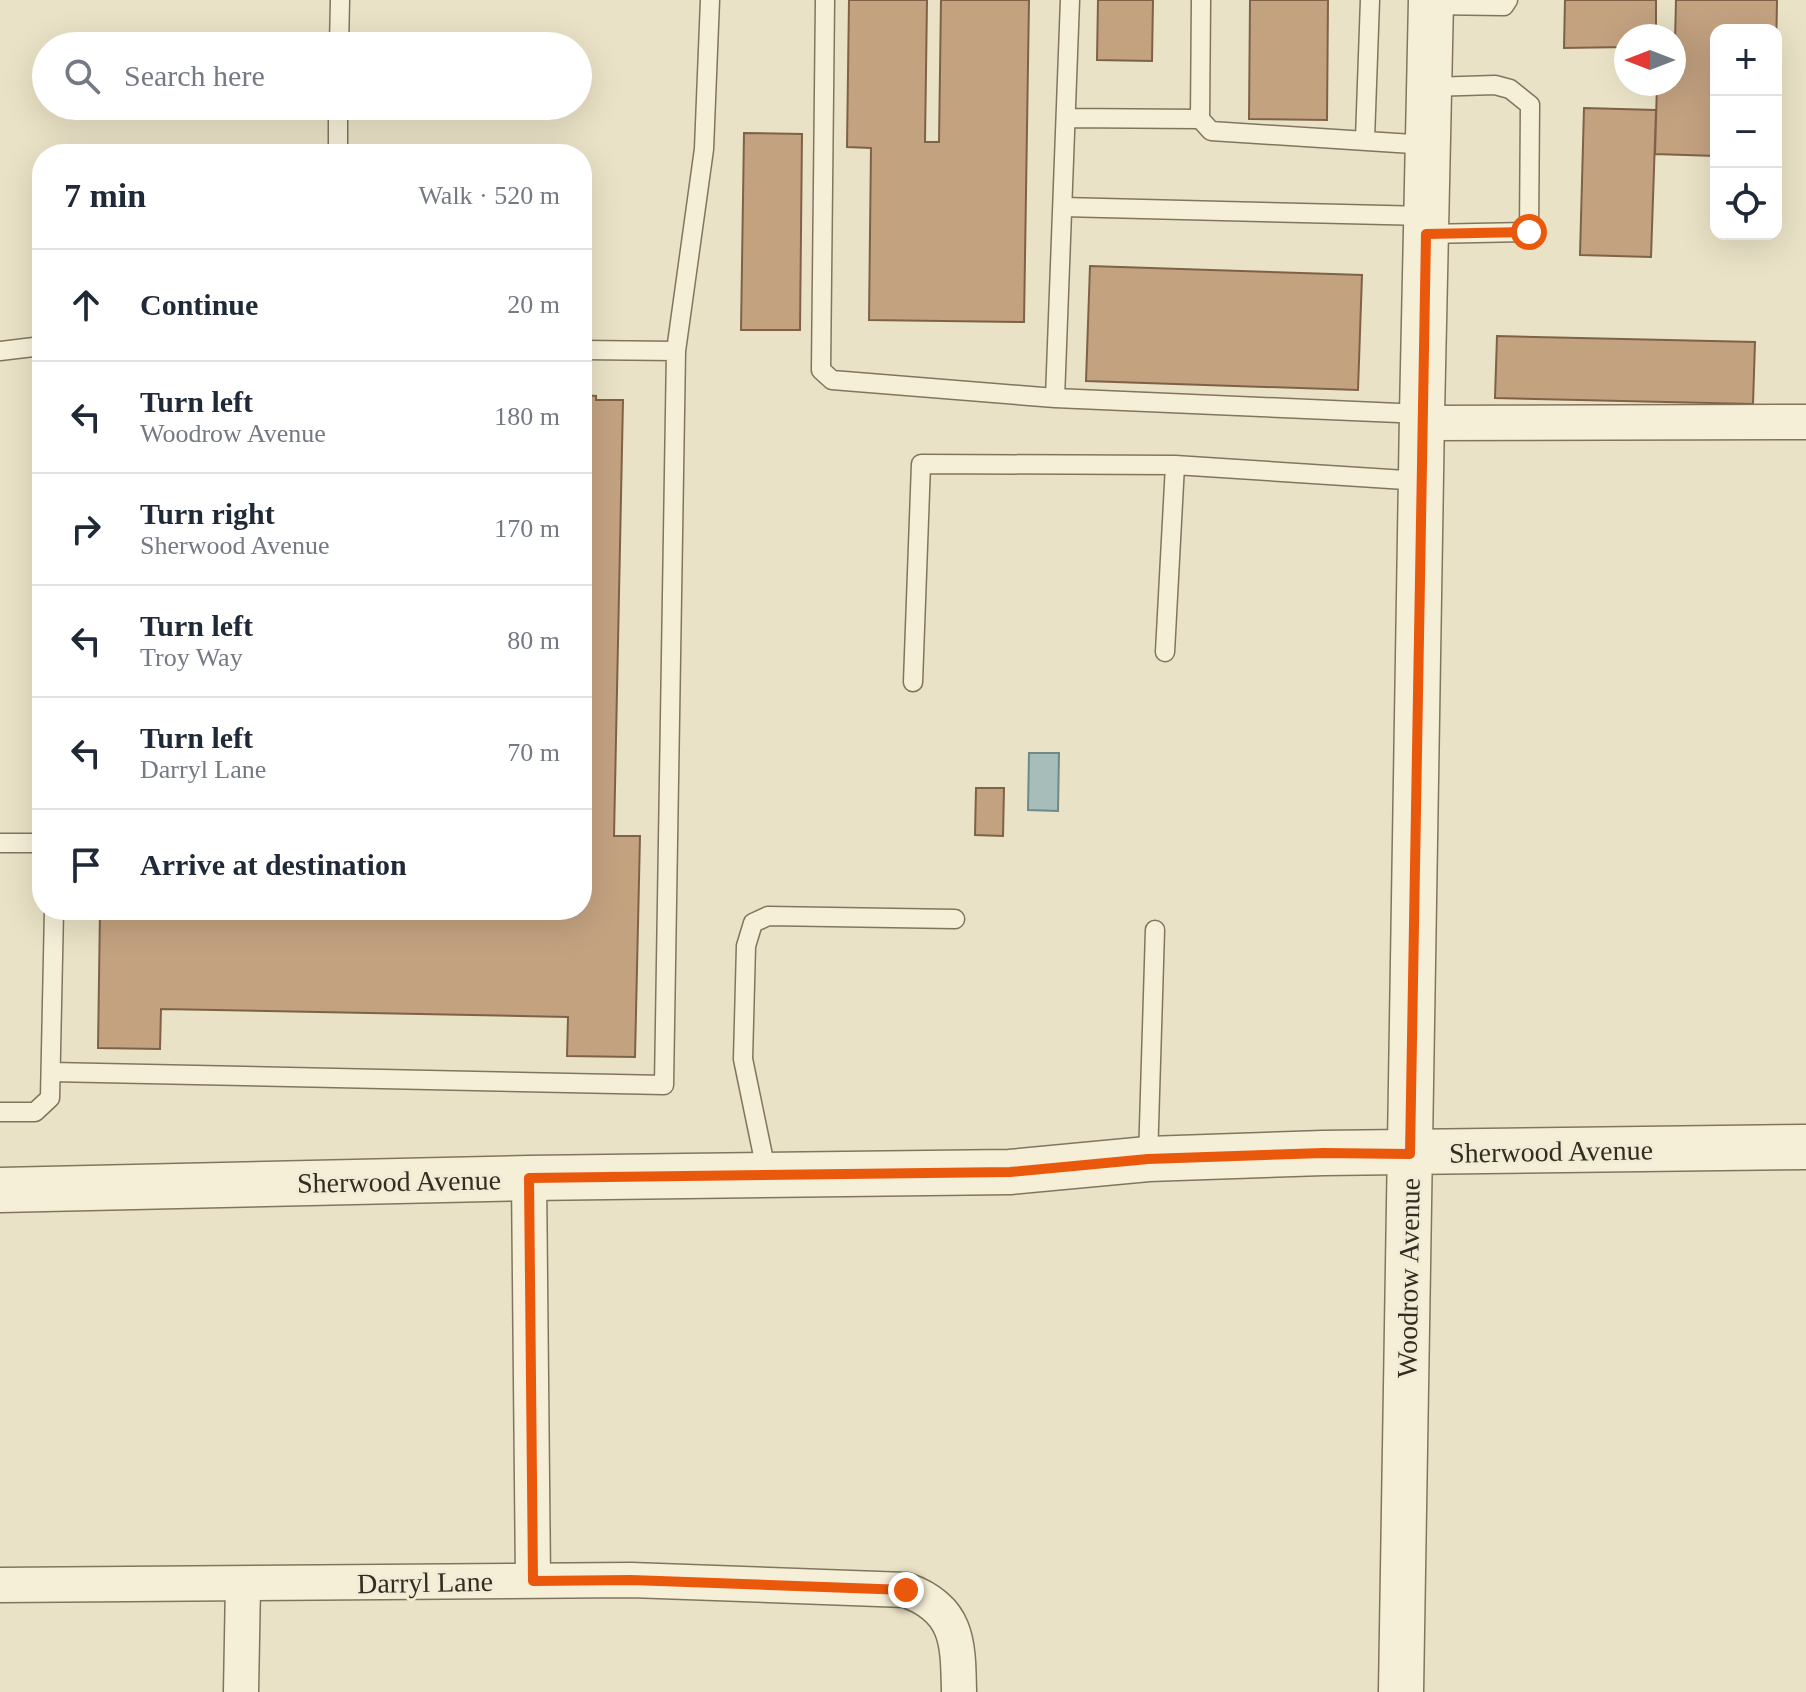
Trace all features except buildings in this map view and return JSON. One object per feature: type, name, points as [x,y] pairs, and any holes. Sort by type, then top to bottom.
[{"type":"street","name":"Woodrow Avenue","points":[[1401,1692],[1431,3]]},
{"type":"street","points":[[1422,418],[1806,422]]},
{"type":"street","name":"Sherwood Avenue","points":[[0,1190],[529,1178],[1010,1172],[1148,1159],[1323,1153],[1806,1147]]},
{"type":"street","points":[[529,1178],[533,1581]]},
{"type":"street","name":"Darryl Lane","points":[[0,1585],[631,1580],[906,1590],[920,1595],[940,1609],[953,1628],[958,1644],[959,1692]]},
{"type":"street","points":[[241,1692],[243,1584]]},
{"type":"lane","points":[[339,32],[340,0]]},
{"type":"lane","points":[[51,1072],[664,1085],[676,351],[704,149],[710,0]]},
{"type":"lane","points":[[825,0],[821,370],[832,380],[1055,398],[1422,418]]},
{"type":"lane","points":[[1055,398],[1070,0]]},
{"type":"lane","points":[[1201,0],[1200,119],[1211,131],[1428,145]]},
{"type":"lane","points":[[1365,139],[1370,0]]},
{"type":"lane","points":[[1431,3],[1504,6],[1508,0]]},
{"type":"lane","points":[[1063,207],[1529,232],[1530,105],[1510,89],[1495,85],[1429,87]]},
{"type":"lane","points":[[1066,118],[1200,119]]},
{"type":"lane","points":[[338,120],[338,144]]},
{"type":"lane","points":[[0,351],[32,347]]},
{"type":"lane","points":[[592,350],[676,351]]},
{"type":"lane","points":[[913,682],[921,464],[1175,465],[1421,481]]},
{"type":"lane","points":[[1165,652],[1175,465]]},
{"type":"lane","points":[[0,843],[32,843]]},
{"type":"lane","points":[[767,1175],[743,1059],[746,946],[753,923],[768,916],[955,919]]},
{"type":"lane","points":[[0,1112],[35,1112],[50,1098],[54,920]]},
{"type":"lane","points":[[1148,1159],[1155,930]]},
{"type":"water","points":[[1029,753],[1059,753],[1058,811],[1028,810]]},
{"type":"route","points":[[906,1590],[631,1580],[533,1581],[529,1178],[1010,1172],[1148,1159],[1323,1153],[1410,1154],[1426,234],[1529,232]]}]
